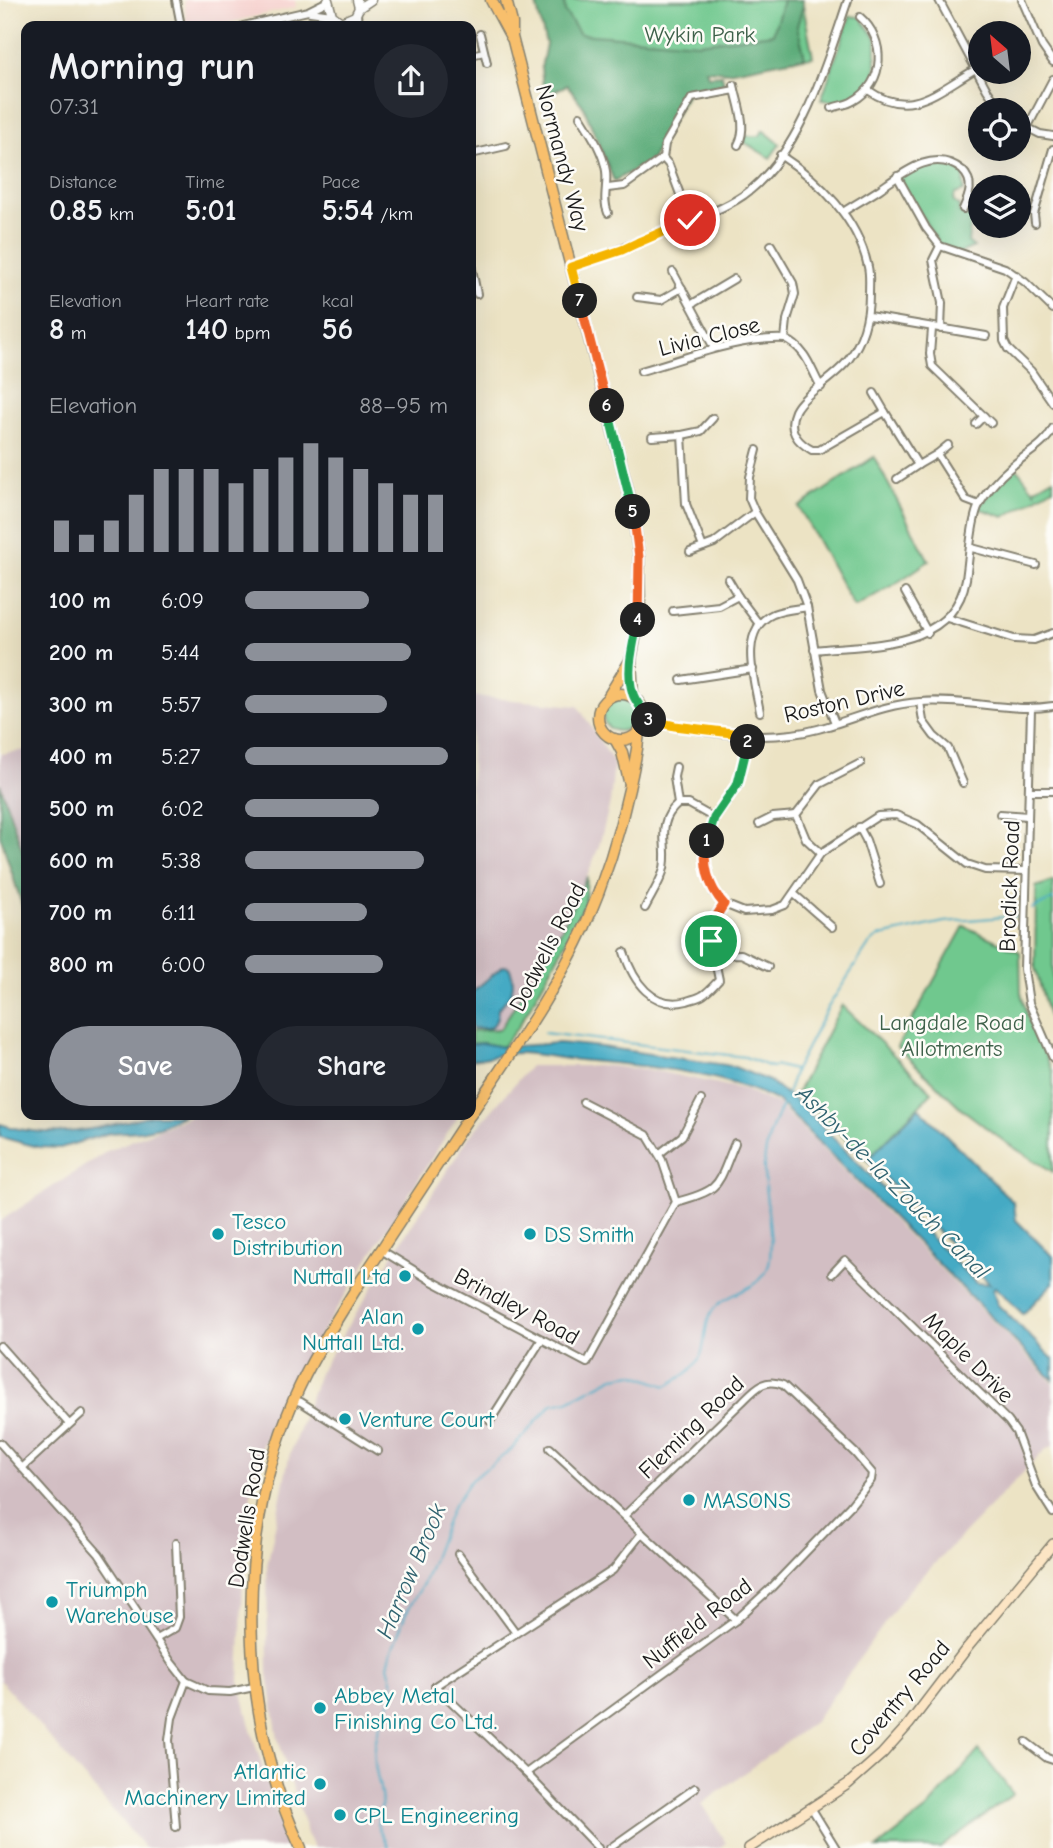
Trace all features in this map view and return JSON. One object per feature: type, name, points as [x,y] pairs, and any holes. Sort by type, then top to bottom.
[{"type":"main road","name":"Normandy Way","points":[[491,0],[512,37]]},
{"type":"main road","name":"Normandy Way","points":[[506,0],[512,23],[512,37],[632,506],[639,557],[640,612],[631,659],[633,696]]},
{"type":"main road","name":"Normandy Way","points":[[607,698],[631,659]]},
{"type":"main road","points":[[620,693],[633,696],[642,706],[644,719],[639,731],[628,739],[615,739],[602,731],[599,709],[607,698],[620,693]]},
{"type":"main road","name":"Dodwells Road","points":[[476,1105],[553,985],[584,928],[623,818],[638,749],[639,731]]},
{"type":"main road","name":"Dodwells Road","points":[[615,739],[622,752],[629,785]]},
{"type":"main road","name":"Dodwells Road","points":[[301,1848],[274,1777],[254,1687],[251,1626],[258,1537],[270,1468],[294,1400],[334,1324],[466,1120]]},
{"type":"main road","name":"Coventry Road","points":[[749,1848],[848,1784],[882,1754],[1053,1544]]},
{"type":"street","points":[[176,0],[180,21]]},
{"type":"street","points":[[358,7],[371,0]]},
{"type":"street","points":[[571,267],[622,250],[731,203],[756,185],[806,116],[848,0]]},
{"type":"street","points":[[939,0],[968,54]]},
{"type":"street","points":[[1022,0],[1042,46],[1053,62]]},
{"type":"street","points":[[265,21],[308,11],[328,1],[332,15]]},
{"type":"street","points":[[308,11],[332,15],[340,21]]},
{"type":"street","points":[[832,108],[850,103],[868,90],[876,76],[878,43],[872,30],[860,17]]},
{"type":"street","points":[[480,34],[487,63]]},
{"type":"street","points":[[476,54],[484,52]]},
{"type":"street","points":[[868,90],[892,103],[913,102],[968,73]]},
{"type":"street","points":[[1031,120],[1053,79]]},
{"type":"street","points":[[608,188],[624,186],[663,158],[665,144],[692,98],[735,88],[743,126],[738,145]]},
{"type":"street","points":[[580,116],[592,134],[605,166],[608,188],[603,201],[608,213]]},
{"type":"street","points":[[1031,129],[1053,136]]},
{"type":"street","points":[[476,153],[506,146]]},
{"type":"street","points":[[1035,223],[1034,214],[1053,149]]},
{"type":"street","points":[[780,155],[824,190],[843,212],[860,242],[869,268],[869,316],[851,356],[837,374],[800,404],[794,413],[791,426],[796,438],[812,450],[819,450],[885,412]]},
{"type":"street","points":[[663,158],[669,165],[690,220]]},
{"type":"street","points":[[843,212],[897,176],[929,161],[950,164],[964,172],[971,188],[963,209]]},
{"type":"street","points":[[897,176],[940,246],[955,253],[991,262],[1016,275],[1053,309]]},
{"type":"street","points":[[771,245],[793,283],[795,294],[787,320],[785,339],[796,344],[804,353],[821,387]]},
{"type":"street","points":[[940,246],[933,260],[943,303],[941,329]]},
{"type":"street","points":[[673,272],[713,348]]},
{"type":"street","points":[[1016,275],[1003,308],[1004,341],[1008,349],[1031,371],[1053,403]]},
{"type":"street","points":[[692,304],[734,279]]},
{"type":"street","points":[[637,297],[661,300],[682,288]]},
{"type":"street","points":[[476,289],[477,294]]},
{"type":"street","points":[[869,316],[986,336]]},
{"type":"street","points":[[932,328],[931,364],[991,423]]},
{"type":"street","name":"Livia Close","points":[[640,371],[713,348],[771,338],[785,339]]},
{"type":"street","points":[[874,393],[918,465]]},
{"type":"street","points":[[976,424],[984,416]]},
{"type":"street","points":[[652,437],[701,432],[713,418]]},
{"type":"street","points":[[814,650],[908,639],[928,633],[947,618],[965,587],[979,505],[1009,469],[1047,439],[1053,428]]},
{"type":"street","points":[[682,435],[686,504],[703,547]]},
{"type":"street","points":[[897,479],[948,445]]},
{"type":"street","points":[[757,450],[750,477],[750,498],[755,512],[797,580],[807,607],[822,690],[835,723]]},
{"type":"street","points":[[937,454],[967,500],[979,505]]},
{"type":"street","points":[[690,552],[714,543],[734,525],[755,512]]},
{"type":"street","points":[[972,548],[1036,565]]},
{"type":"street","points":[[728,579],[759,624]]},
{"type":"street","points":[[905,592],[928,633]]},
{"type":"street","points":[[673,611],[719,606],[738,596]]},
{"type":"street","points":[[760,712],[752,643],[759,624],[774,614],[807,607]]},
{"type":"street","points":[[947,618],[1014,639],[1034,640],[1053,633]]},
{"type":"street","points":[[681,680],[753,669]]},
{"type":"street","points":[[920,702],[923,721],[934,736],[948,748],[963,783]]},
{"type":"street","name":"Roston Drive","points":[[644,719],[675,726],[748,735],[787,735],[880,709],[920,702],[956,702],[1031,709],[1053,706]]},
{"type":"street","name":"Brodick Road","points":[[1031,709],[1023,929],[1025,980],[1036,1023],[1053,1058]]},
{"type":"street","points":[[748,735],[738,783],[714,818],[705,851],[707,872],[714,893],[724,904],[744,912],[785,905],[821,853],[878,816],[896,815],[917,824],[967,864],[985,870],[1026,871]]},
{"type":"street","points":[[759,824],[773,817],[796,815],[820,784],[861,763]]},
{"type":"street","points":[[676,767],[674,777],[678,804]]},
{"type":"street","points":[[1030,791],[1053,792]]},
{"type":"street","points":[[645,908],[664,870],[666,820],[670,811],[678,804],[690,804],[714,818]]},
{"type":"street","points":[[1000,814],[1028,816]]},
{"type":"street","points":[[796,815],[806,839],[821,853]]},
{"type":"street","points":[[859,827],[880,884]]},
{"type":"street","points":[[794,894],[832,927]]},
{"type":"street","points":[[624,952],[639,986],[654,999],[677,1004],[702,997],[719,980],[711,941],[712,923],[724,904]]},
{"type":"street","points":[[715,955],[741,954],[768,967]]},
{"type":"street","points":[[659,1154],[681,1136],[701,1100]]},
{"type":"street","points":[[583,1102],[647,1135],[659,1154],[676,1202],[704,1195],[716,1186],[735,1143]]},
{"type":"street","name":"Brindley Road","points":[[381,1250],[430,1280],[587,1363],[676,1202]]},
{"type":"street","name":"Maple Drive","points":[[832,1273],[845,1260],[1008,1421],[1016,1432],[1036,1486],[1053,1513]]},
{"type":"street","points":[[490,1421],[542,1339]]},
{"type":"street","points":[[0,1346],[69,1424]]},
{"type":"street","name":"Fleming Road","points":[[624,1517],[749,1395],[768,1381],[783,1385],[846,1445],[872,1473],[872,1480]]},
{"type":"street","points":[[294,1400],[378,1451]]},
{"type":"street","points":[[22,1468],[82,1413]]},
{"type":"street","points":[[0,1443],[99,1554],[186,1681],[208,1691],[230,1692],[254,1687]]},
{"type":"street","points":[[550,1448],[736,1620]]},
{"type":"street","name":"Nuffield Road","points":[[526,1773],[736,1620],[772,1587],[872,1480]]},
{"type":"street","points":[[598,1848],[526,1773],[435,1686],[613,1570],[642,1533]]},
{"type":"street","points":[[156,1639],[175,1628],[179,1617],[176,1544]]},
{"type":"street","points":[[458,1554],[516,1633]]},
{"type":"street","points":[[177,1827],[169,1740],[172,1718],[186,1681]]},
{"type":"street","points":[[1026,1742],[1053,1760]]},
{"type":"street","points":[[610,1848],[695,1788]]},
{"type":"street","points":[[812,1809],[836,1848]]},
{"type":"shaded area","points":[[184,0],[295,0],[296,7],[236,21],[186,21]]},
{"type":"shaded area","points":[[476,696],[578,706],[614,763],[610,803],[599,846],[587,877],[554,944],[499,1030],[476,1031]]},
{"type":"shaded area","points":[[21,751],[21,846],[0,784],[0,754]]},
{"type":"shaded area","points":[[530,1066],[610,1066],[661,1072],[743,1089],[779,1105],[1053,1383],[1053,1446],[1045,1450],[907,1592],[815,1721],[702,1804],[726,1843],[720,1848],[313,1848],[278,1739],[268,1673],[267,1566],[289,1457],[319,1373],[469,1137]]},
{"type":"shaded area","points":[[181,1120],[456,1120],[292,1380],[258,1454],[245,1530],[239,1680],[251,1730],[279,1820],[293,1848],[145,1848],[0,1680],[0,1221],[109,1150]]},
{"type":"green space","points":[[535,0],[564,0],[565,12],[580,34],[698,43],[773,34],[783,0],[802,0],[803,6],[797,26],[805,57],[728,72],[706,70],[708,76],[722,75],[724,83],[688,92],[651,160],[614,181],[583,106],[567,85],[544,96],[541,68],[546,44]]},
{"type":"green space","name":"Wykin Park","points":[[537,0],[802,0],[813,57],[708,70],[556,45]]},
{"type":"green space","points":[[850,16],[860,17],[876,38],[876,76],[868,90],[850,103],[821,100]]},
{"type":"green space","points":[[763,130],[780,144],[770,158],[744,142],[745,136],[760,136]]},
{"type":"green space","points":[[929,161],[945,162],[964,172],[964,191],[955,194],[953,201],[959,206],[959,213],[965,213],[968,216],[968,242],[974,247],[958,254],[940,246],[897,176]]},
{"type":"green space","points":[[874,457],[929,561],[854,607],[799,507]]},
{"type":"green space","points":[[1014,465],[1036,493],[1034,489],[1053,478],[1053,488],[1004,517],[978,508]]},
{"type":"green space","points":[[619,699],[630,704],[635,715],[630,726],[619,731],[608,726],[603,715],[608,704]]},
{"type":"green space","points":[[0,784],[21,846],[21,902],[0,835]]},
{"type":"green space","points":[[587,877],[585,903],[519,1026],[502,1047],[476,1044],[476,1031],[500,1029],[554,944]]},
{"type":"green space","points":[[1053,881],[1053,1031],[1035,968],[1036,887]]},
{"type":"green space","name":"Langdale Road Allotments","points":[[964,926],[1020,952],[1021,993],[1028,1019],[1053,1072],[1053,1172],[1005,1142],[962,1109],[897,1047]]},
{"type":"green space","points":[[842,1005],[932,1092],[867,1160],[797,1092]]},
{"type":"green space","points":[[979,1750],[1013,1794],[940,1848],[877,1848],[927,1809]]},
{"type":"water","points":[[503,966],[509,967],[513,979],[512,990],[498,1009],[496,1021],[491,1027],[476,1028],[476,989]]},
{"type":"water","name":"Ashby-de-la-Zouch Canal","points":[[559,1043],[602,1047],[732,1066],[769,1081],[801,1105],[976,1283],[990,1284],[867,1160],[919,1108],[1014,1203],[1016,1220],[1053,1257],[1053,1283],[1023,1314],[995,1287],[993,1289],[997,1304],[1053,1359],[1053,1380],[778,1101],[753,1090],[702,1075],[648,1066],[525,1053],[476,1059],[476,1044],[503,1047]]},
{"type":"water","points":[[132,1120],[174,1120],[159,1127],[109,1133],[60,1148],[38,1147],[0,1137],[0,1124],[38,1132],[75,1131]]},
{"type":"waterway","points":[[1032,909],[1053,899]]},
{"type":"waterway","name":"Ashby-de-la-Zouch Canal","points":[[787,1094],[795,1070],[828,1007],[870,943],[881,936],[944,922],[1016,916]]},
{"type":"waterway","points":[[544,1033],[745,1057],[771,1067],[794,1070]]},
{"type":"waterway","name":"Harrow Brook","points":[[388,1848],[377,1824],[381,1797],[375,1760],[376,1739],[395,1690],[388,1666],[406,1613],[424,1582],[452,1508],[471,1480],[511,1450],[552,1404],[568,1401],[614,1377],[633,1374],[666,1386],[691,1370],[703,1350],[711,1313],[723,1301],[761,1279],[766,1272],[771,1250],[764,1177],[765,1158],[770,1135],[782,1105]]},
{"type":"place","name":"Tesco Distribution","points":[[218,1234]]},
{"type":"place","name":"DS Smith","points":[[530,1234]]},
{"type":"place","name":"Nuttall Ltd","points":[[405,1276]]},
{"type":"place","name":"Alan Nuttall Ltd.","points":[[418,1329]]},
{"type":"place","name":"Venture Court","points":[[345,1419]]},
{"type":"place","name":"MASONS","points":[[689,1500]]},
{"type":"place","name":"Triumph Warehouse","points":[[52,1602]]},
{"type":"place","name":"Abbey Metal Finishing Co Ltd.","points":[[320,1708]]},
{"type":"place","name":"Atlantic Machinery Limited","points":[[320,1784]]},
{"type":"place","name":"CPL Engineering","points":[[340,1815]]},
{"type":"route","points":[[690,220],[622,250],[571,267],[632,506],[639,557],[640,612],[631,659],[633,696],[642,706],[644,719],[675,726],[748,735],[747,751],[738,783],[714,818],[705,851],[707,872],[714,893],[724,904],[712,923],[711,941]]}]
